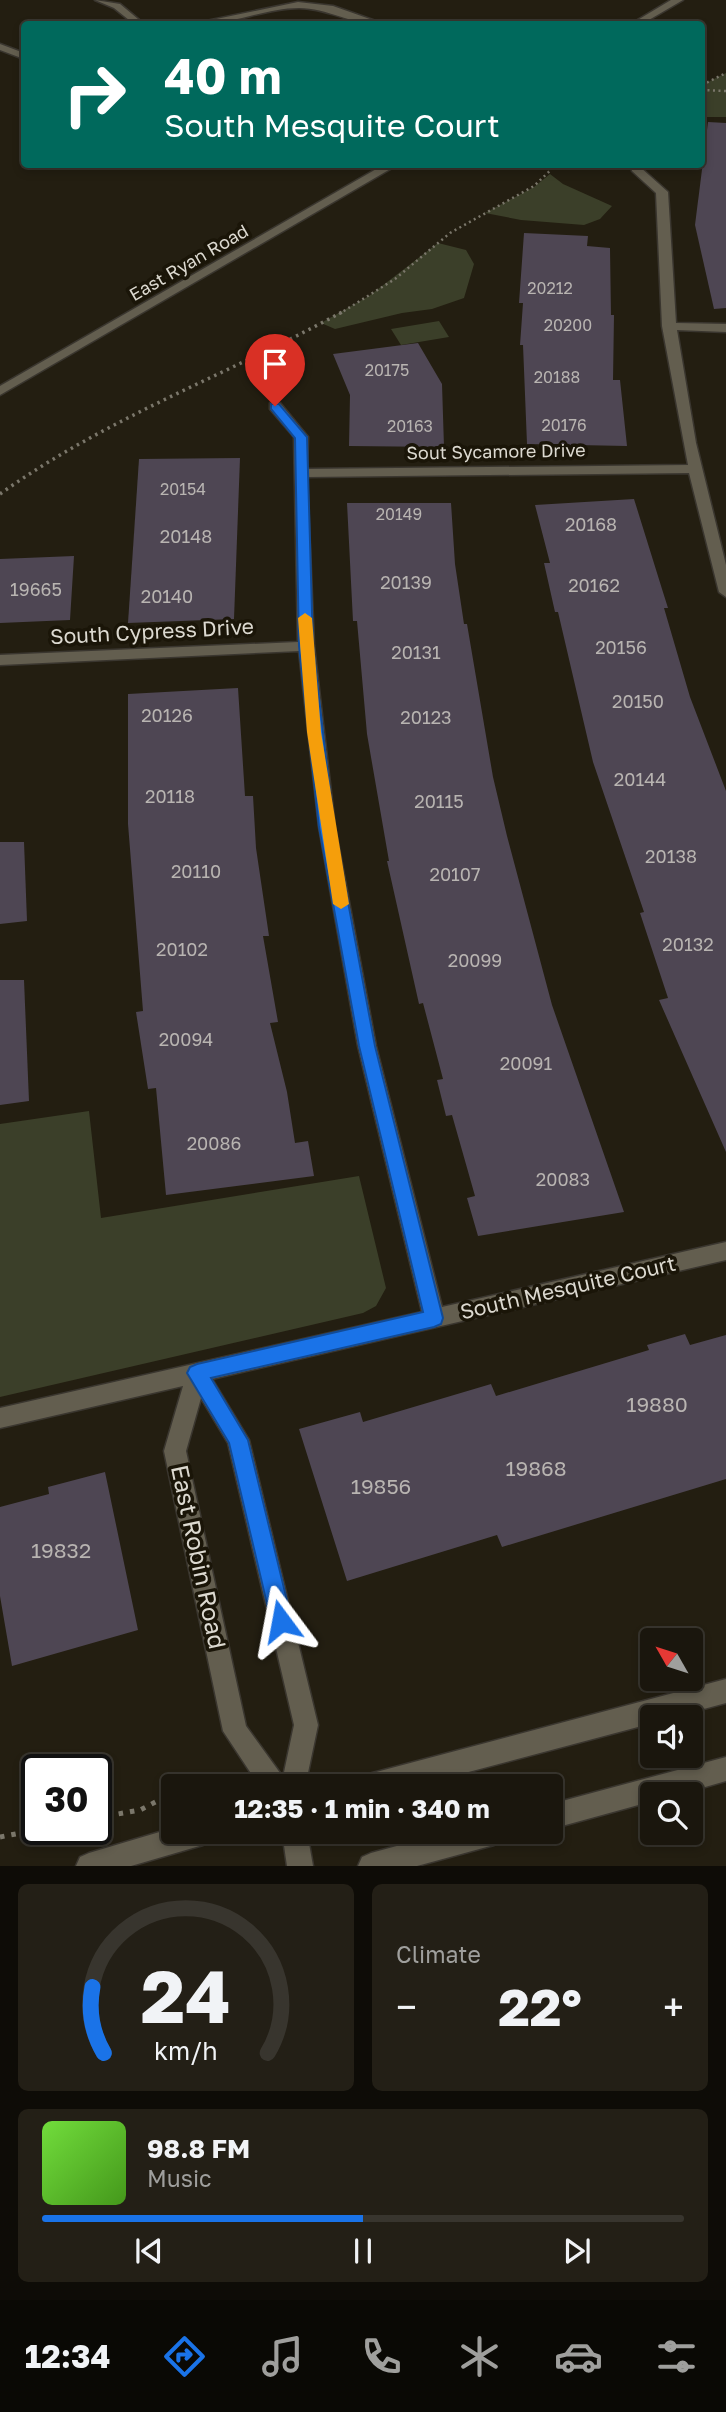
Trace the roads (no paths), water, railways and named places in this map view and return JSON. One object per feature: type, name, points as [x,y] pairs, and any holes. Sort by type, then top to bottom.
[{"type":"street","points":[[100,0],[117,6],[135,21]]},
{"type":"street","points":[[641,21],[678,0]]},
{"type":"street","points":[[213,21],[298,5],[330,8],[370,21]]},
{"type":"street","points":[[0,47],[21,55]]},
{"type":"street","name":"East Ryan Road","points":[[0,391],[387,168]]},
{"type":"street","points":[[636,169],[662,192],[661,244],[668,326],[693,469],[726,592]]},
{"type":"street","points":[[668,326],[726,328]]},
{"type":"street","points":[[275,406],[301,437],[306,646],[327,827],[367,1046],[434,1318]]},
{"type":"street","name":"Sout Sycamore Drive","points":[[300,473],[693,469]]},
{"type":"street","name":"South Cypress Drive","points":[[0,660],[306,646]]},
{"type":"street","name":"South Mesquite Court","points":[[0,1418],[726,1251]]},
{"type":"street","points":[[197,1373],[238,1440],[306,1725],[296,1774]]},
{"type":"street","name":"East Robin Road","points":[[197,1373],[175,1451],[235,1731],[266,1774]]},
{"type":"street","points":[[414,1774],[726,1691]]},
{"type":"street","points":[[563,1814],[726,1769]]},
{"type":"street","points":[[89,1866],[163,1844]]},
{"type":"street","points":[[296,1844],[300,1866]]},
{"type":"street","points":[[371,1866],[451,1844]]}]
